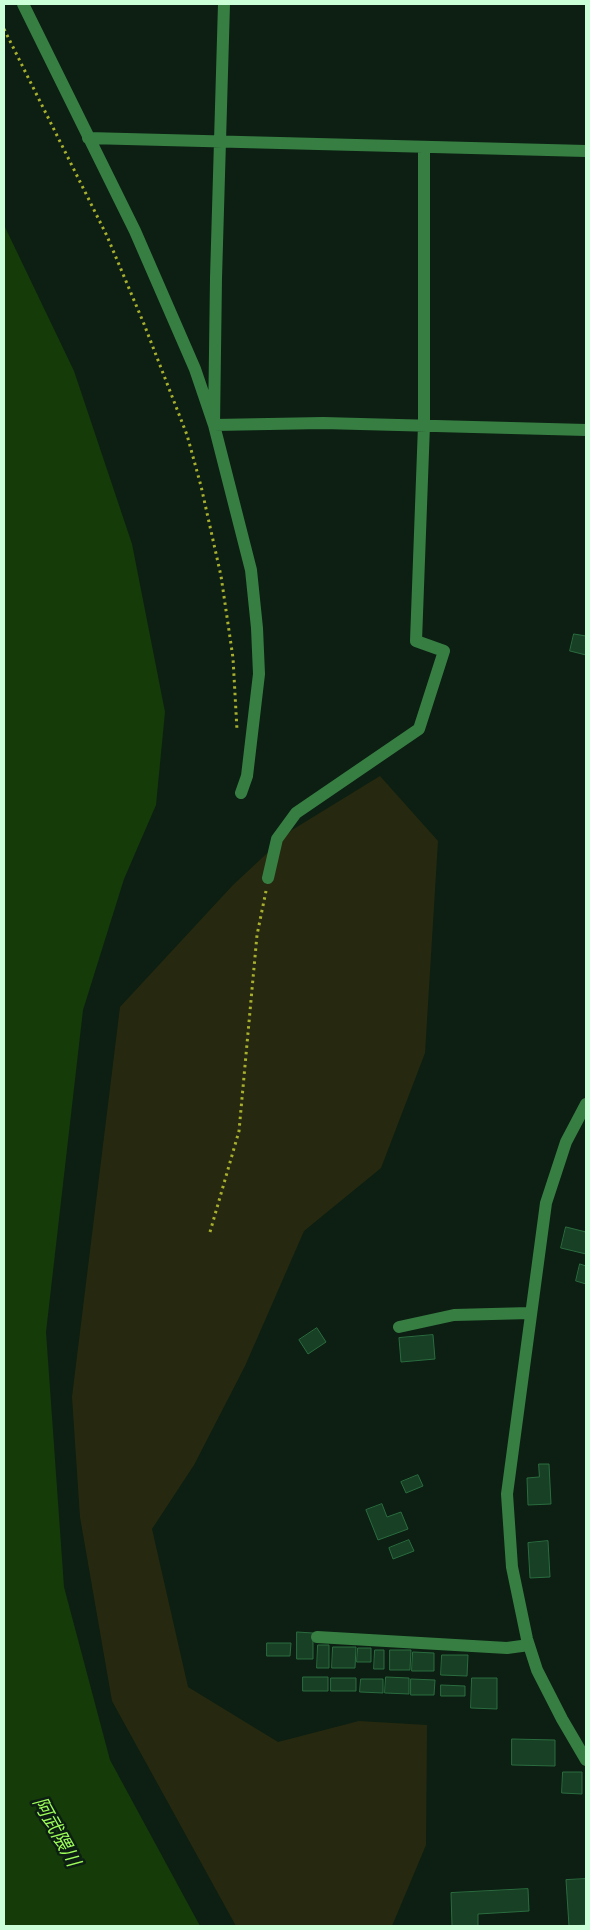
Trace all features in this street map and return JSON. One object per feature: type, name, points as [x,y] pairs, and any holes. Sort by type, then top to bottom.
[{"type":"street","points":[[23,4],[146,256],[195,369],[214,425],[251,570],[257,628],[258,684],[247,776],[241,793]]},
{"type":"street","points":[[214,425],[224,4]]},
{"type":"street","points":[[88,138],[586,151]]},
{"type":"street","points":[[268,878],[276,839],[296,813],[420,729],[444,651],[416,641],[424,425],[424,148]]},
{"type":"street","points":[[214,425],[424,425],[586,430]]},
{"type":"street","points":[[586,1104],[566,1142],[546,1203],[506,1494],[512,1567],[529,1645],[537,1670],[586,1760]]},
{"type":"street","points":[[399,1328],[454,1315],[530,1313]]},
{"type":"street","points":[[317,1637],[507,1648],[529,1645]]},
{"type":"path","points":[[4,29],[107,236],[144,324],[187,435],[201,486],[221,576],[233,658],[237,734]]},
{"type":"path","points":[[210,1232],[239,1131],[258,935],[264,910],[268,878]]},
{"type":"shaded area","points":[[380,776],[438,841],[425,1053],[381,1168],[304,1231],[245,1366],[194,1465],[152,1529],[188,1687],[278,1742],[359,1721],[427,1725],[426,1845],[392,1926],[236,1926],[112,1701],[80,1517],[72,1397],[120,1007],[233,885],[292,830]]},
{"type":"water","name":"阿武隈川","points":[[4,225],[74,371],[132,544],[165,712],[156,805],[124,879],[83,1010],[46,1332],[64,1587],[110,1760],[200,1926],[4,1926]]},
{"type":"building","points":[[574,634],[586,636],[586,655],[570,651]]},
{"type":"building","points":[[566,1227],[586,1232],[586,1254],[561,1248]]},
{"type":"building","points":[[580,1264],[586,1266],[586,1284],[576,1281]]},
{"type":"building","points":[[317,1328],[326,1342],[308,1354],[299,1340]]},
{"type":"building","points":[[433,1335],[435,1359],[401,1362],[399,1338]]},
{"type":"building","points":[[539,1464],[549,1464],[551,1504],[528,1505],[527,1478],[539,1477]]},
{"type":"building","points":[[418,1475],[423,1486],[406,1493],[401,1482]]},
{"type":"building","points":[[382,1504],[387,1517],[401,1512],[408,1529],[378,1540],[366,1510]]},
{"type":"building","points":[[409,1540],[414,1551],[393,1559],[389,1548]]},
{"type":"building","points":[[548,1541],[550,1577],[530,1578],[528,1543]]},
{"type":"building","points":[[297,1632],[313,1633],[313,1659],[297,1659]]},
{"type":"building","points":[[267,1643],[291,1643],[290,1656],[267,1656]]},
{"type":"building","points":[[318,1645],[329,1645],[329,1668],[317,1668]]},
{"type":"building","points":[[333,1647],[356,1647],[355,1668],[332,1668]]},
{"type":"building","points":[[358,1648],[371,1648],[371,1662],[357,1662]]},
{"type":"building","points":[[375,1650],[384,1650],[384,1669],[374,1669]]},
{"type":"building","points":[[390,1650],[411,1650],[410,1670],[390,1670]]},
{"type":"building","points":[[413,1652],[434,1653],[434,1671],[412,1671]]},
{"type":"building","points":[[442,1655],[468,1655],[467,1676],[441,1675]]},
{"type":"building","points":[[303,1677],[328,1677],[328,1691],[303,1691]]},
{"type":"building","points":[[386,1677],[409,1678],[409,1694],[385,1693]]},
{"type":"building","points":[[331,1678],[356,1678],[356,1691],[331,1691]]},
{"type":"building","points":[[472,1678],[497,1678],[497,1709],[471,1708]]},
{"type":"building","points":[[361,1679],[383,1679],[383,1693],[360,1692]]},
{"type":"building","points":[[411,1679],[435,1680],[434,1695],[411,1695]]},
{"type":"building","points":[[441,1685],[465,1686],[465,1696],[441,1696]]},
{"type":"building","points":[[512,1739],[555,1740],[555,1766],[512,1765]]},
{"type":"building","points":[[563,1772],[582,1772],[582,1794],[562,1793]]},
{"type":"building","points":[[586,1879],[586,1925],[569,1926],[566,1880]]},
{"type":"building","points":[[528,1889],[529,1911],[478,1914],[478,1926],[452,1926],[451,1893]]}]
